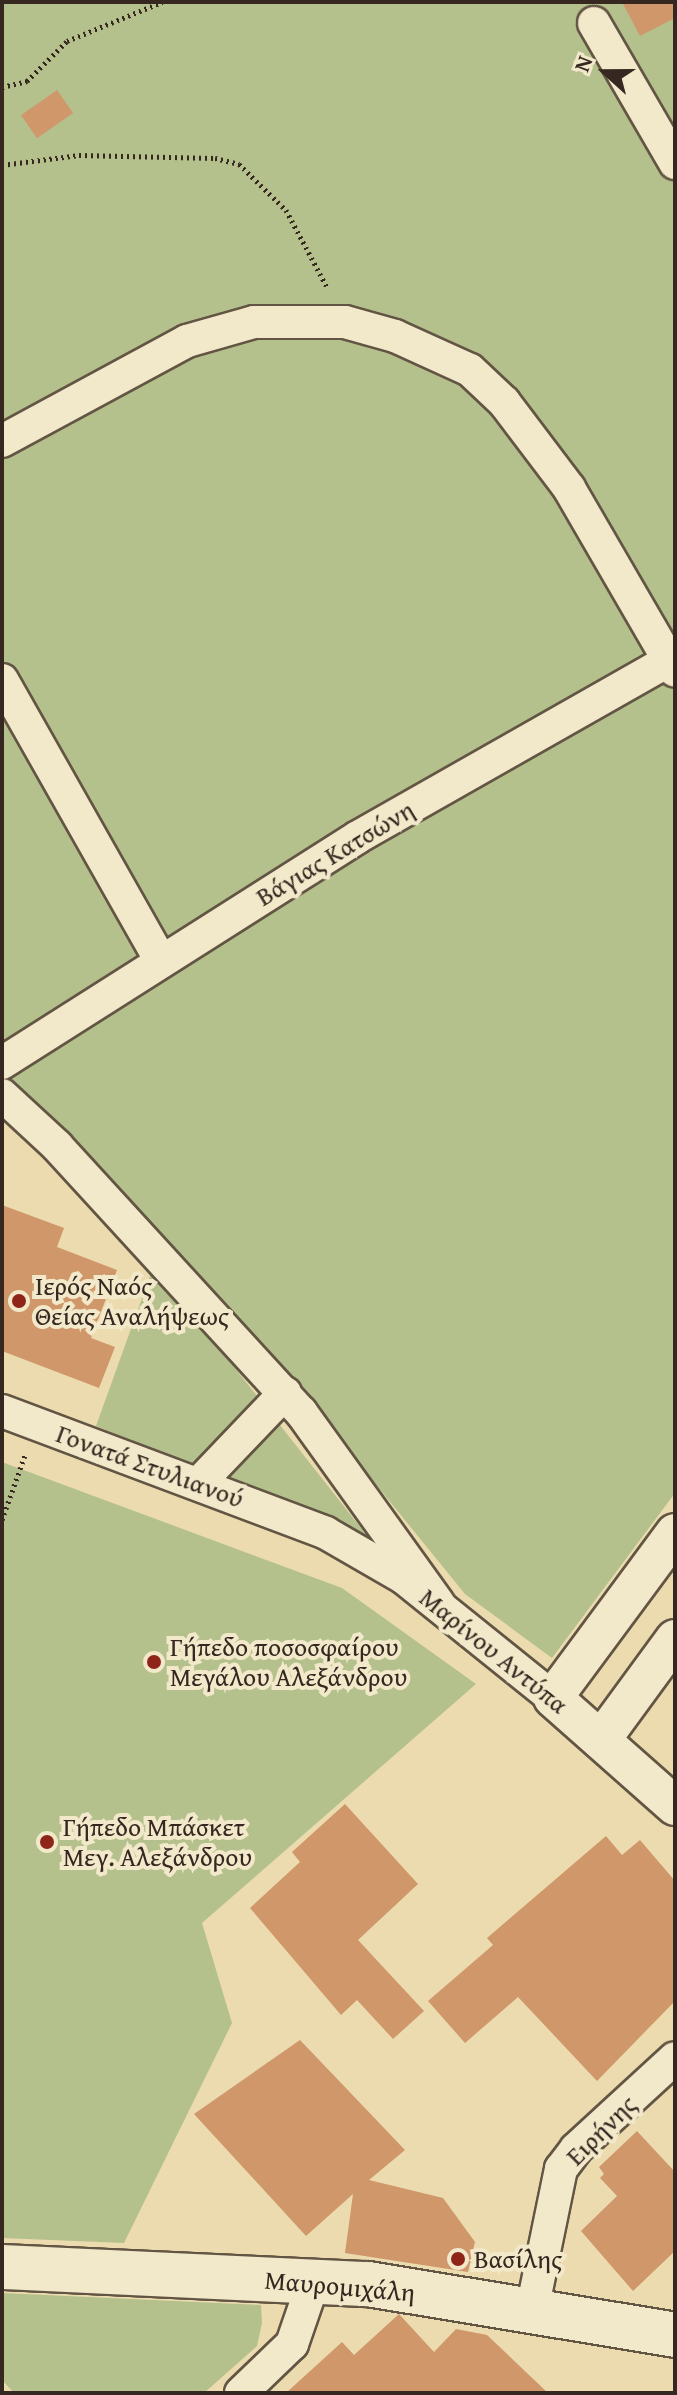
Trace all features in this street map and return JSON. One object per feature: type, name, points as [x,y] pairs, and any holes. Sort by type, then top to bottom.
[{"type":"main road","name":"Μαυρομιχάλη","points":[[2,2267],[314,2280],[532,2310],[675,2335]]},
{"type":"street","points":[[594,23],[675,163]]},
{"type":"street","points":[[2,441],[187,341],[254,322],[345,322],[430,349],[491,388],[548,455],[673,662]]},
{"type":"street","name":"Βάγιας Κατσώνη","points":[[2,1063],[358,837],[673,662]]},
{"type":"street","points":[[2,680],[161,961]]},
{"type":"street","points":[[2,1095],[57,1146],[285,1393],[438,1603]]},
{"type":"street","points":[[198,1484],[285,1393]]},
{"type":"street","name":"Γονατά Στυλιανού","points":[[2,1411],[297,1520]]},
{"type":"street","name":"Μαρίνου Αντύπα","points":[[297,1520],[372,1558],[438,1603],[553,1698],[675,1806]]},
{"type":"street","points":[[553,1698],[675,1533]]},
{"type":"street","points":[[601,1740],[675,1639]]},
{"type":"street","name":"Ειρήνης","points":[[532,2310],[561,2169],[576,2149],[675,2058]]},
{"type":"street","points":[[241,2393],[292,2344],[314,2280]]},
{"type":"path","points":[[2,87],[27,81],[79,35],[162,2]]},
{"type":"path","points":[[2,165],[79,155],[215,158],[239,164],[286,210],[345,322]]},
{"type":"path","points":[[2,1520],[36,1424]]},
{"type":"green space","points":[[2,2],[675,2],[675,1493],[552,1658],[465,1594],[295,1385],[2,1079]]},
{"type":"green space","points":[[154,1265],[368,1537],[96,1426]]},
{"type":"green space","points":[[2,1462],[342,1588],[476,1684],[202,1923],[232,2023],[124,2243],[2,2238]]},
{"type":"green space","points":[[2,2293],[261,2305],[262,2323],[257,2346],[204,2393],[14,2393],[2,2380]]},
{"type":"building","points":[[622,2],[675,2],[675,18],[640,36]]},
{"type":"building","points":[[57,90],[73,113],[37,138],[21,115]]},
{"type":"building","points":[[2,1205],[64,1228],[57,1247],[117,1270],[91,1338],[115,1347],[99,1388],[2,1351]]},
{"type":"building","points":[[345,1804],[418,1884],[358,1940],[424,2011],[393,2039],[357,2000],[341,2015],[250,1908],[300,1862],[292,1852]]},
{"type":"building","points":[[606,1836],[622,1855],[640,1840],[675,1881],[675,2001],[597,2081],[518,1997],[465,2043],[428,2001],[493,1945],[487,1938]]},
{"type":"building","points":[[300,2040],[405,2150],[369,2180],[443,2198],[475,2242],[468,2272],[345,2253],[353,2194],[306,2236],[194,2114]]},
{"type":"building","points":[[637,2131],[675,2172],[675,2251],[633,2291],[581,2231],[617,2196],[600,2178],[604,2174],[599,2167]]},
{"type":"building","points":[[399,2314],[434,2352],[456,2329],[487,2335],[548,2393],[286,2393],[342,2342],[354,2355]]},
{"type":"place","name":"Ιερός Ναός Θείας Αναλήψεως","points":[[19,1301]]},
{"type":"place","name":"Γήπεδο ποσοσφαίρου Μεγάλου Αλεξάνδρου","points":[[154,1662]]},
{"type":"place","name":"Γήπεδο Μπάσκετ Μεγ. Αλεξάνδρου","points":[[47,1842]]},
{"type":"place","name":"Βασίλης","points":[[458,2259]]}]
